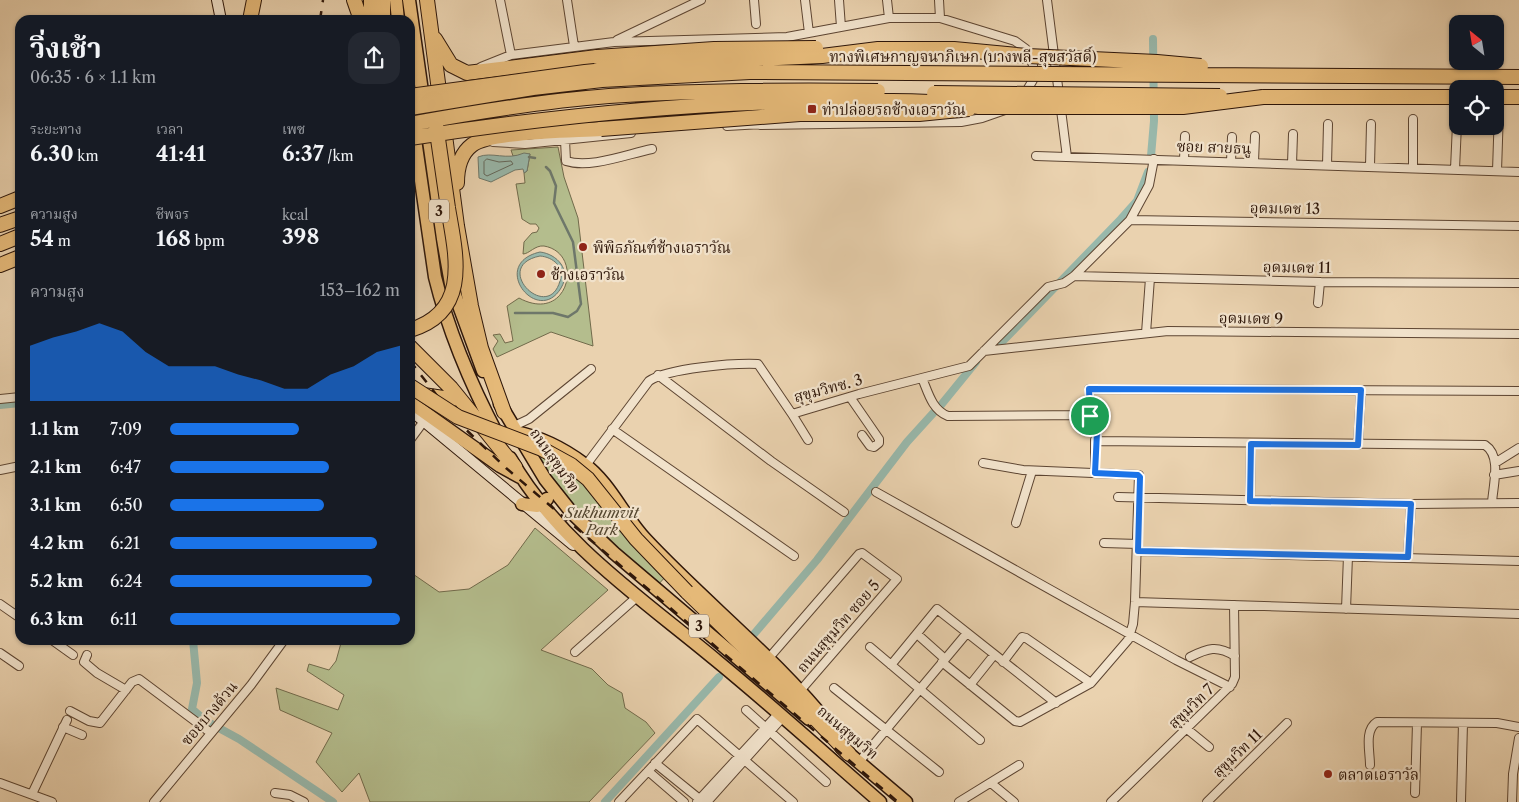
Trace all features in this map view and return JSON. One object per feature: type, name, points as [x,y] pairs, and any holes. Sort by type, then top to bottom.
[{"type":"highway","points":[[251,15],[254,0]]},
{"type":"highway","points":[[354,0],[359,15]]},
{"type":"highway","points":[[371,0],[371,15]]},
{"type":"highway","points":[[383,0],[383,15]]},
{"type":"highway","points":[[396,0],[398,15]]},
{"type":"highway","name":"ถนนสุขุมวิท","points":[[409,0],[411,15]]},
{"type":"highway","points":[[415,328],[430,321],[439,314],[447,304],[456,281],[456,250],[435,119],[419,0]]},
{"type":"highway","points":[[427,0],[457,226],[476,327],[504,412]]},
{"type":"highway","points":[[430,24],[446,60],[455,69],[466,73],[597,57],[748,48],[963,50],[1027,56],[1157,62],[1262,74]]},
{"type":"highway","name":"ถนนสุขุมวิท","points":[[415,42],[451,284],[474,351],[504,412],[554,493],[614,553],[906,802]]},
{"type":"highway","points":[[415,95],[585,72],[674,64],[813,56],[878,49]]},
{"type":"highway","points":[[484,139],[477,133],[470,111],[471,92],[475,89],[620,72],[702,66]]},
{"type":"highway","name":"ทางพิเศษกาญจนาภิเษก (บางพลี-สุขสวัสดิ์)","points":[[415,106],[533,88],[684,74],[826,71],[1519,77]]},
{"type":"highway","points":[[415,123],[537,103],[679,92],[827,90],[1263,97],[1449,97]]},
{"type":"highway","points":[[415,137],[572,116],[724,103],[890,100],[950,102],[979,106],[1183,107],[1263,97]]},
{"type":"highway","points":[[1504,101],[1519,97]]},
{"type":"highway","points":[[457,226],[457,179],[461,159],[470,147],[484,139],[601,128],[800,114],[937,114],[979,106]]},
{"type":"highway","name":"ถนนสุขุมวิท","points":[[415,141],[434,270],[441,304],[465,370],[519,473],[542,504],[598,562],[781,715],[876,798]]},
{"type":"highway","points":[[0,206],[15,200]]},
{"type":"highway","points":[[0,226],[15,220]]},
{"type":"highway","points":[[0,244],[15,238]]},
{"type":"highway","points":[[0,265],[15,259]]},
{"type":"highway","points":[[415,352],[434,369],[519,473]]},
{"type":"highway","points":[[415,389],[458,417],[542,449],[571,465],[588,479],[641,545],[855,759]]},
{"type":"highway","points":[[415,394],[450,400],[459,398]]},
{"type":"highway","points":[[415,406],[500,466],[519,473]]},
{"type":"highway","points":[[514,429],[563,450],[586,465],[608,490],[646,540],[800,691],[855,759]]},
{"type":"highway","points":[[522,504],[532,507],[542,504],[554,493]]},
{"type":"highway","points":[[876,798],[881,781]]},
{"type":"main road","points":[[217,0],[221,15]]},
{"type":"main road","points":[[415,414],[522,504],[598,562]]},
{"type":"street","points":[[500,0],[511,55]]},
{"type":"street","points":[[567,0],[574,46]]},
{"type":"street","points":[[614,42],[701,0]]},
{"type":"street","points":[[754,0],[756,24]]},
{"type":"street","points":[[805,0],[809,33]]},
{"type":"street","points":[[839,0],[841,27]]},
{"type":"street","points":[[887,0],[889,18]]},
{"type":"street","points":[[938,0],[940,18]]},
{"type":"street","points":[[1047,0],[1067,157]]},
{"type":"street","points":[[466,73],[511,55],[574,46],[614,42],[787,37],[889,18],[940,18],[1015,41],[1026,49],[1031,58],[1033,80],[1030,88],[1001,113],[961,122],[701,127],[526,144],[499,143],[484,139]]},
{"type":"street","points":[[760,125],[795,106],[805,94],[812,80],[815,70],[811,57],[805,49],[787,37]]},
{"type":"street","points":[[701,127],[705,122],[702,39]]},
{"type":"street","points":[[1413,119],[1413,168]]},
{"type":"street","points":[[1327,165],[1328,124]]},
{"type":"street","points":[[1370,166],[1371,124]]},
{"type":"street","points":[[1292,164],[1293,134]]},
{"type":"street","points":[[1455,170],[1457,135]]},
{"type":"street","points":[[1497,135],[1497,171]]},
{"type":"street","points":[[1184,160],[1185,136]]},
{"type":"street","points":[[1254,162],[1255,136]]},
{"type":"street","points":[[1232,137],[1232,162]]},
{"type":"street","points":[[565,140],[566,161],[589,164],[652,149]]},
{"type":"street","name":"ซอย สายธนู","points":[[1036,156],[1519,172]]},
{"type":"street","points":[[1074,276],[1130,220],[1149,185],[1154,159]]},
{"type":"street","points":[[0,199],[15,194]]},
{"type":"street","name":"อุดมเดช 13","points":[[1130,220],[1519,226]]},
{"type":"street","points":[[0,249],[15,244]]},
{"type":"street","name":"อุดมเดช 11","points":[[1074,276],[1320,282],[1519,283]]},
{"type":"street","name":"สุขุมวิทซ. 3","points":[[658,375],[674,371],[758,364],[792,414],[968,366],[986,351],[1051,285],[1064,283],[1074,276]]},
{"type":"street","points":[[1146,334],[1150,278]]},
{"type":"street","points":[[1318,303],[1320,282]]},
{"type":"street","name":"อุดมเดช 9","points":[[986,351],[1168,331],[1519,334]]},
{"type":"street","points":[[514,429],[591,369]]},
{"type":"street","points":[[586,465],[649,381],[658,375],[771,461],[844,512]]},
{"type":"street","points":[[922,378],[936,408],[940,413],[948,416],[1090,416]]},
{"type":"street","points":[[1095,473],[1096,428],[1090,416],[1089,389],[1519,390]]},
{"type":"street","points":[[1358,445],[1361,390]]},
{"type":"street","points":[[850,397],[878,436],[879,444],[874,447],[870,446],[862,435]]},
{"type":"street","points":[[0,399],[15,398]]},
{"type":"street","points":[[792,414],[808,440]]},
{"type":"street","points":[[415,433],[424,421]]},
{"type":"street","points":[[612,429],[794,556]]},
{"type":"street","points":[[1095,440],[1251,444],[1485,445],[1493,453],[1495,463],[1492,502]]},
{"type":"street","points":[[1250,501],[1251,444]]},
{"type":"street","points":[[1495,463],[1519,448]]},
{"type":"street","points":[[917,634],[943,661],[1015,721],[1020,722],[1091,683],[1128,640],[1135,602],[1139,475],[1032,470],[983,463]]},
{"type":"street","points":[[0,470],[15,467]]},
{"type":"street","points":[[1016,523],[1032,470]]},
{"type":"street","points":[[1494,475],[1519,471]]},
{"type":"street","points":[[876,492],[1176,660],[1230,687]]},
{"type":"street","points":[[1118,497],[1411,504],[1519,503]]},
{"type":"street","points":[[1408,557],[1411,504]]},
{"type":"street","points":[[1104,543],[1138,548],[1519,561]]},
{"type":"street","name":"ถนนสุขุมวิท ซอย 5","points":[[768,659],[859,554],[862,553],[897,578],[800,691]]},
{"type":"street","points":[[1346,608],[1348,556]]},
{"type":"street","points":[[575,652],[638,596]]},
{"type":"street","points":[[1135,602],[1519,614]]},
{"type":"street","points":[[0,604],[15,614]]},
{"type":"street","name":"สุขุมวิท 7","points":[[1111,802],[1230,687],[1235,677],[1234,605]]},
{"type":"street","points":[[891,665],[937,609],[1056,703]]},
{"type":"street","points":[[855,759],[886,729],[967,633]]},
{"type":"street","points":[[1003,662],[1022,637],[1091,683]]},
{"type":"street","points":[[59,645],[74,655]]},
{"type":"street","name":"ซอยบางด้วน","points":[[154,802],[251,685],[280,645]]},
{"type":"street","points":[[870,647],[980,740]]},
{"type":"street","points":[[1190,658],[1210,648],[1224,649],[1235,656]]},
{"type":"street","points":[[0,653],[19,666]]},
{"type":"street","points":[[970,684],[994,655]]},
{"type":"street","points":[[87,656],[84,662],[97,673],[126,690]]},
{"type":"street","points":[[70,711],[89,721],[100,723],[136,680],[143,680],[215,728]]},
{"type":"street","points":[[834,688],[939,772]]},
{"type":"street","points":[[746,710],[826,782]]},
{"type":"street","points":[[655,763],[701,801],[781,715]]},
{"type":"street","points":[[619,802],[697,719],[793,802]]},
{"type":"street","points":[[1370,765],[1369,731],[1372,725],[1377,722],[1505,723],[1519,727]]},
{"type":"street","points":[[1415,793],[1417,722]]},
{"type":"street","points":[[32,794],[65,723],[82,735]]},
{"type":"street","name":"สุขุมวิท 11","points":[[1207,802],[1287,723]]},
{"type":"street","points":[[1461,802],[1463,723]]},
{"type":"street","points":[[1187,729],[1209,747]]},
{"type":"street","points":[[1512,802],[1519,738]]},
{"type":"street","points":[[959,802],[1019,765]]},
{"type":"street","points":[[648,771],[684,802]]},
{"type":"street","points":[[0,783],[52,802]]},
{"type":"street","points":[[991,783],[1014,802]]},
{"type":"street","points":[[274,793],[290,795],[304,802]]},
{"type":"green space","points":[[558,147],[564,177],[578,218],[593,346],[551,332],[497,357],[493,349],[498,341],[493,335],[500,334],[505,343],[513,341],[507,306],[519,298],[536,304],[550,302],[560,295],[566,285],[567,273],[564,261],[557,251],[541,246],[523,254],[524,242],[532,233],[537,232],[539,228],[536,224],[530,224],[522,219],[516,184],[525,183],[524,173],[527,171],[530,154],[513,156],[511,150]]},
{"type":"green space","name":"Sukhumvit Park","points":[[542,449],[557,456],[668,574],[655,588],[614,553],[534,461]]},
{"type":"green space","points":[[535,528],[608,590],[541,650],[592,669],[608,685],[622,693],[625,708],[646,722],[655,733],[589,802],[370,802],[359,773],[342,792],[316,762],[332,733],[280,710],[276,688],[338,710],[344,695],[307,671],[309,664],[329,670],[336,661],[340,645],[415,645],[415,575],[439,592],[469,589],[508,565]]},
{"type":"water","points":[[524,153],[530,154],[527,171],[524,173],[523,169],[515,170],[491,182],[479,178],[478,157],[483,155],[511,156]]},
{"type":"water","points":[[540,252],[552,256],[561,264],[564,269],[564,281],[561,288],[551,298],[541,301],[531,297],[522,289],[518,279],[518,268],[525,259]],"holes":[[[540,256],[557,264],[561,271],[560,281],[554,293],[545,297],[535,295],[527,288],[521,280],[520,270],[526,262]]]},
{"type":"waterway","points":[[1151,156],[1154,121],[1153,39]]},
{"type":"waterway","points":[[529,157],[535,158]]},
{"type":"waterway","points":[[515,313],[553,313],[568,317],[577,311],[581,304],[573,242],[554,203],[556,186],[550,171],[546,167]]},
{"type":"waterway","points":[[987,350],[1000,344],[1121,219],[1137,201],[1148,172]]},
{"type":"waterway","points":[[941,405],[976,362]]},
{"type":"waterway","points":[[0,405],[15,404]]},
{"type":"waterway","points":[[754,634],[817,560],[907,442],[936,410]]},
{"type":"waterway","points":[[193,645],[197,683],[192,709],[206,721],[239,739],[333,802]]},
{"type":"waterway","points":[[605,802],[719,677]]},
{"type":"railway","points":[[321,15],[323,0]]},
{"type":"railway","points":[[415,367],[456,420],[506,468],[898,802]]},
{"type":"place","name":"ท่าปล่อยรถช้างเอราวัณ","points":[[812,109]]},
{"type":"place","name":"พิพิธภัณฑ์ช้างเอราวัณ","points":[[583,247]]},
{"type":"place","name":"ช้างเอราวัณ","points":[[541,274]]},
{"type":"place","name":"ตลาดเอราวัล","points":[[1328,774]]},
{"type":"route","points":[[1088,389],[1361,390],[1358,445],[1251,444],[1250,501],[1411,504],[1408,557],[1138,551],[1140,477],[1138,475],[1095,473],[1095,440],[1097,432],[1090,416],[1088,389]]}]
